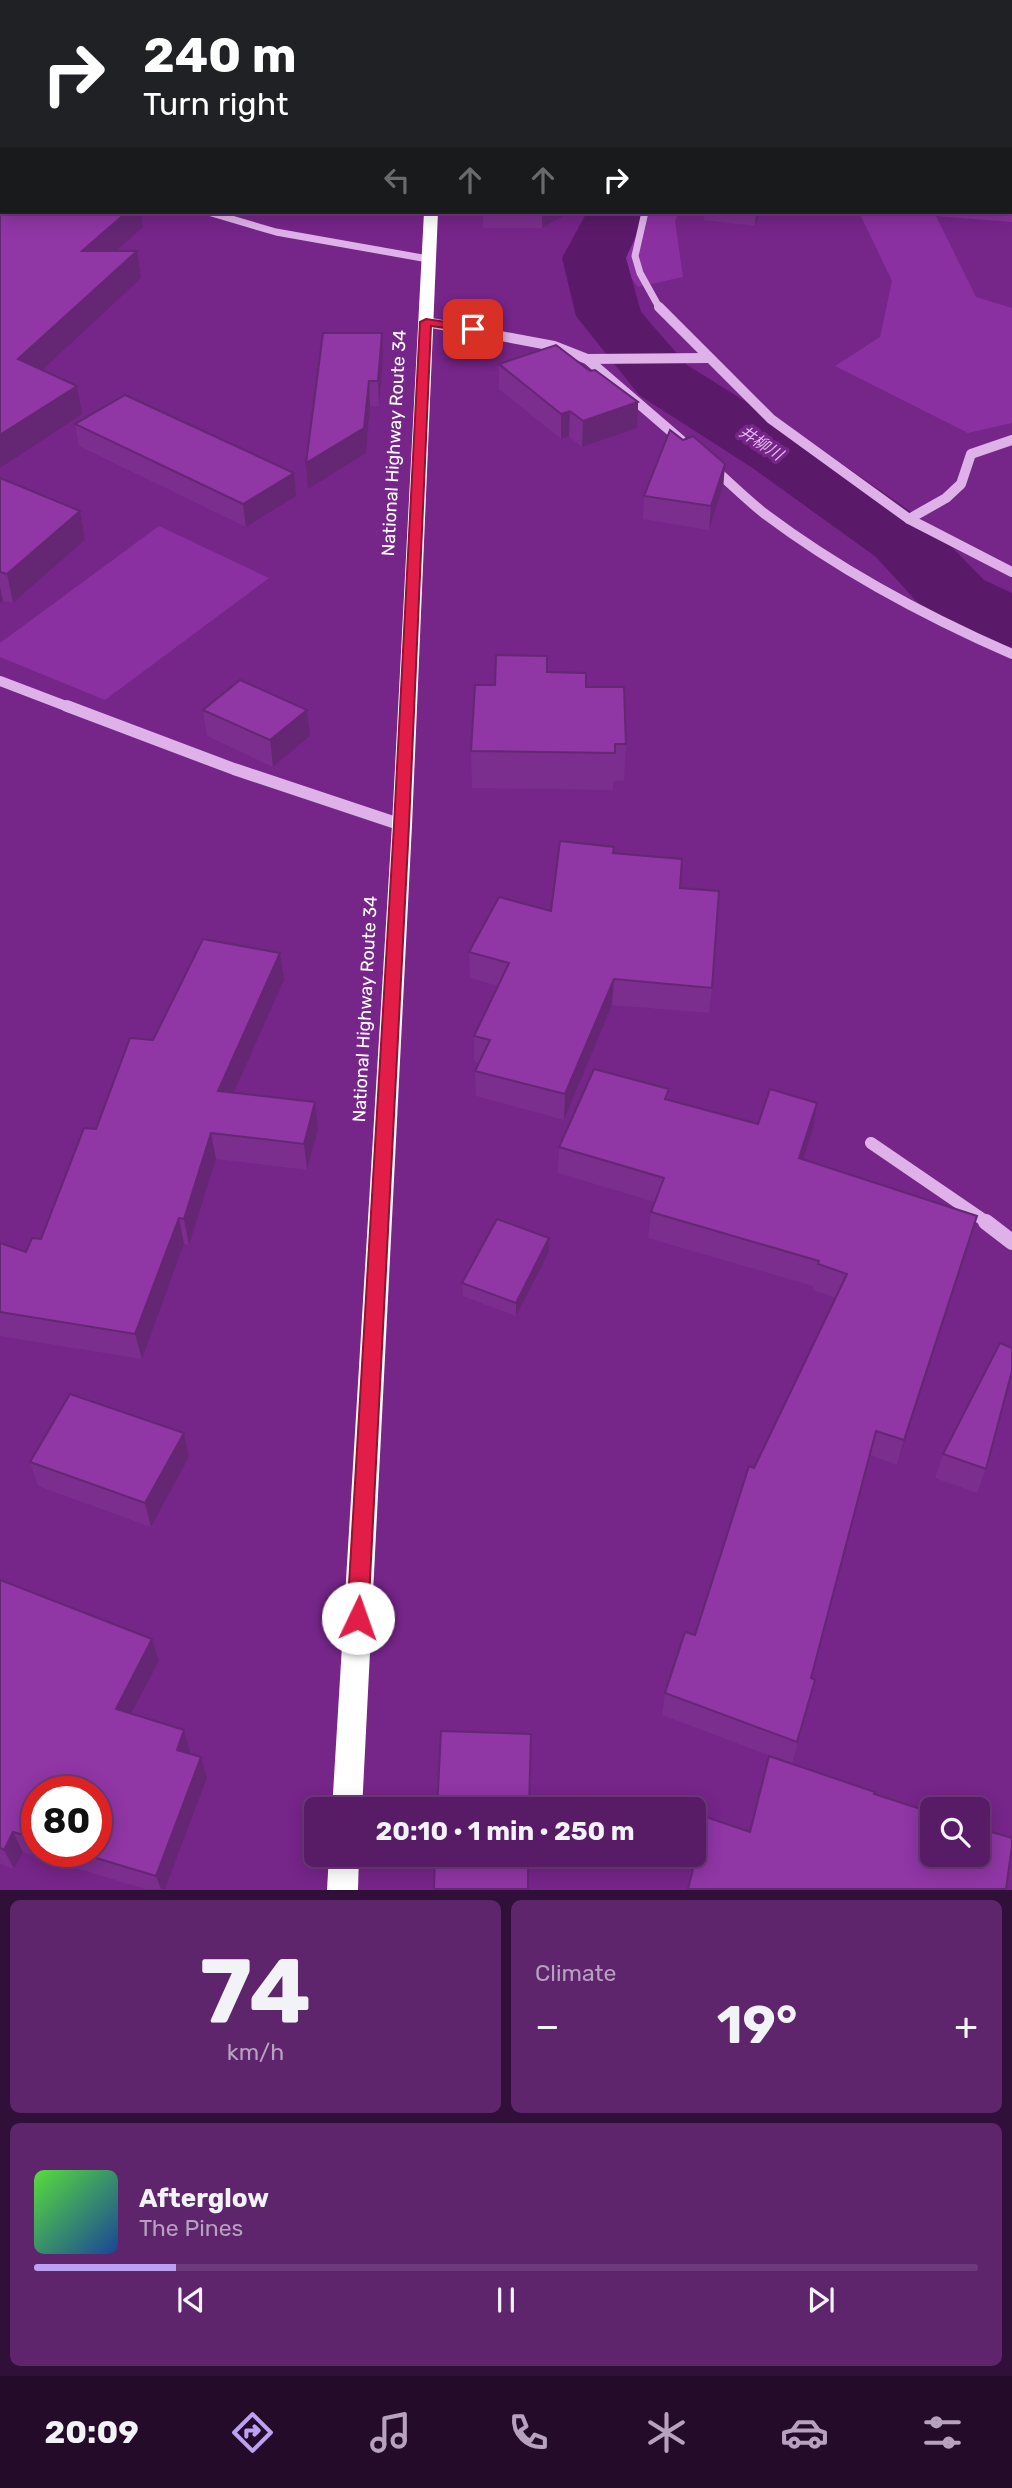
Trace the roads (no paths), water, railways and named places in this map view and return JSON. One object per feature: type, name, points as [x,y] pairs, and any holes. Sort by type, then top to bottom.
[{"type":"highway","name":"National Highway Route 34","points":[[348,1797],[402,825],[431,214]]},
{"type":"highway","points":[[342,1889],[343,1867]]},
{"type":"street","points":[[215,214],[276,232],[428,259]]},
{"type":"street","points":[[645,214],[635,256],[639,274],[662,313],[771,419],[909,519],[1012,572]]},
{"type":"street","points":[[426,322],[554,346],[587,359],[692,449]]},
{"type":"street","points":[[587,359],[709,358]]},
{"type":"street","points":[[909,519],[946,498],[961,484],[971,454],[1012,440]]},
{"type":"street","points":[[701,457],[772,519],[839,563],[958,631],[1012,654]]},
{"type":"street","points":[[0,681],[234,769],[402,825]]},
{"type":"street","points":[[871,1143],[956,1199],[1012,1242]]},
{"type":"waterway","name":"井柳川","points":[[616,214],[594,258],[609,316],[663,380],[780,454],[903,541],[956,597],[1012,623]]}]
